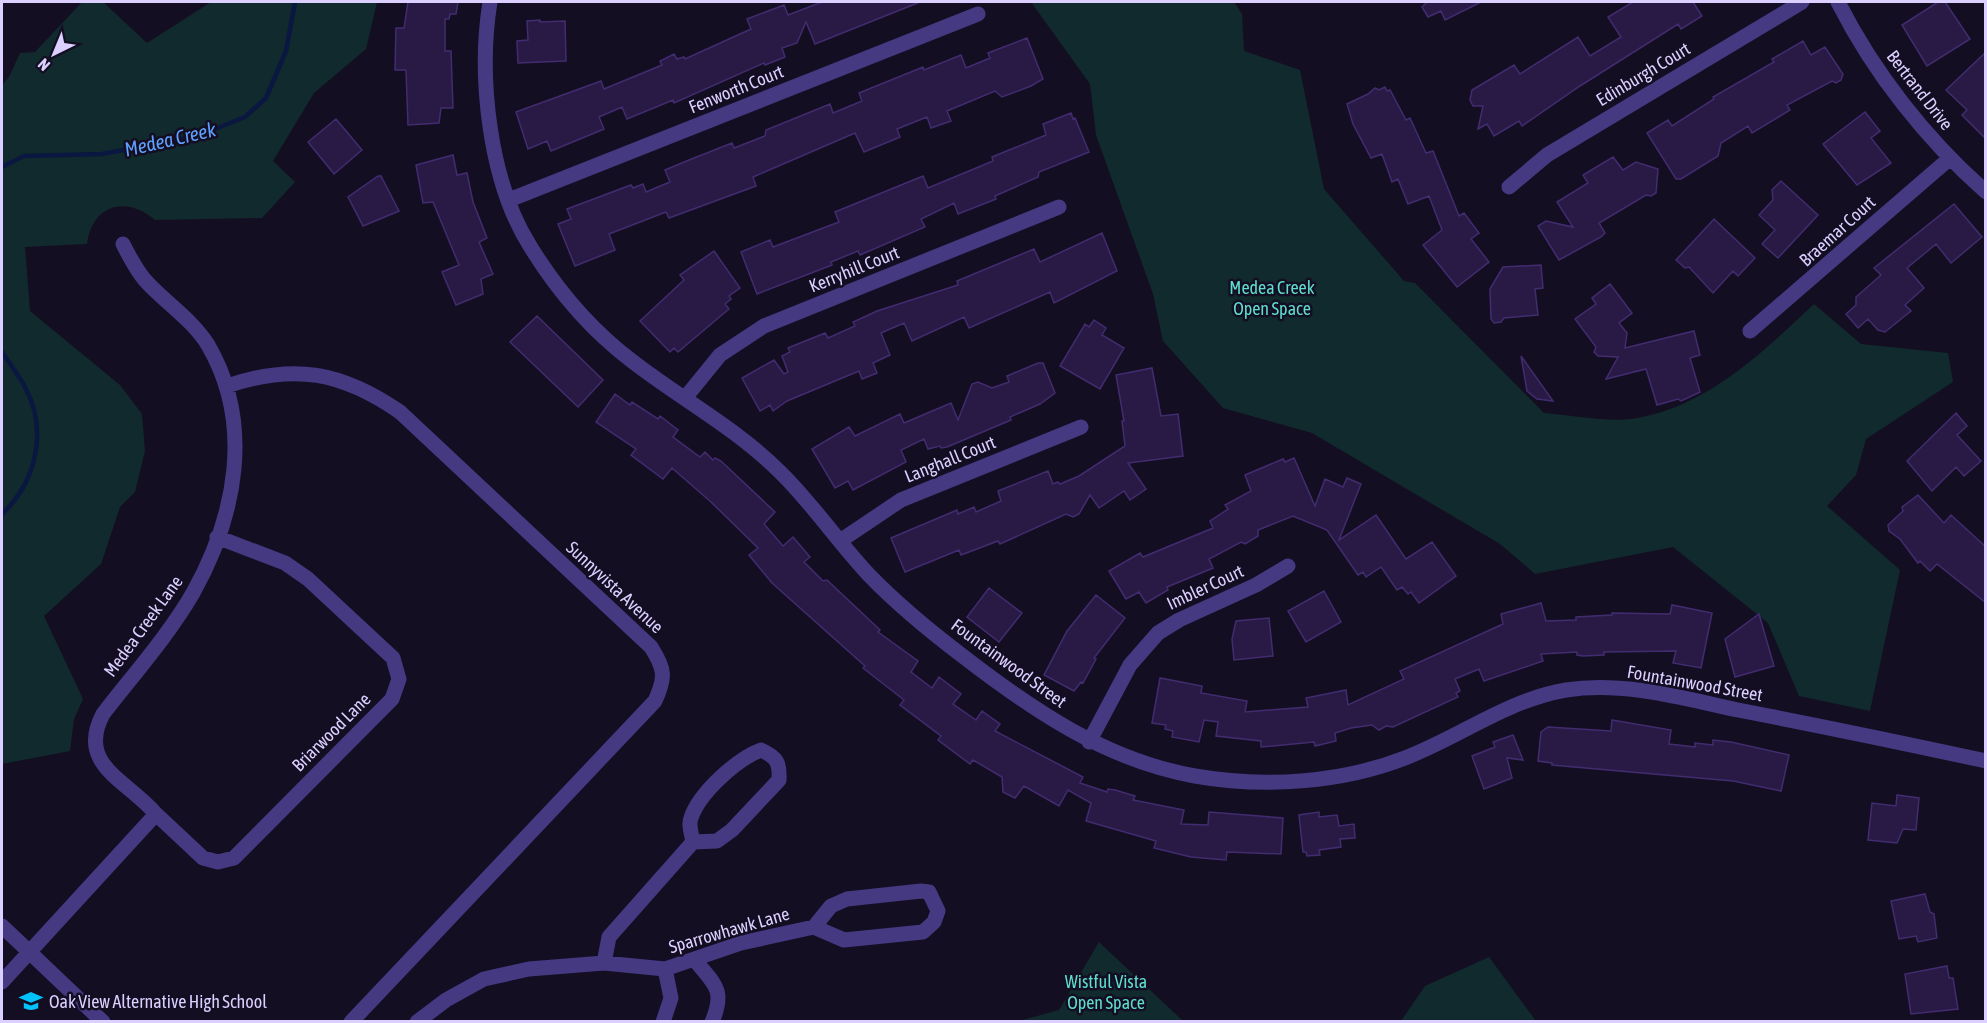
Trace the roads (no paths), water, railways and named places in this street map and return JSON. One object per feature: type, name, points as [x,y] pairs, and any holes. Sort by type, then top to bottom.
[{"type":"street","name":"Fountainwood Street","points":[[490,2],[486,78],[489,134],[509,200],[527,243],[577,312],[630,360],[739,436],[782,473],[869,575],[952,648],[1021,700],[1089,742],[1131,758],[1194,776],[1257,783],[1316,779],[1355,773],[1406,758],[1517,704],[1567,690],[1631,688],[1986,761]]},
{"type":"street","name":"Edinburgh Court","points":[[1509,187],[1547,155],[1802,2]]},
{"type":"street","name":"Bertrand Drive","points":[[1838,2],[1878,69],[1948,159],[1986,192]]},
{"type":"street","name":"Fenworth Court","points":[[509,200],[978,14]]},
{"type":"street","name":"Braemar Court","points":[[1750,331],[1948,159]]},
{"type":"street","name":"Kerryhill Court","points":[[685,398],[720,354],[764,326],[1059,207]]},
{"type":"street","name":"Medea Creek Lane","points":[[123,244],[144,279],[176,308],[207,344],[227,386],[235,416],[237,452],[230,493],[207,565],[192,595],[102,714],[95,728],[93,746],[104,765],[156,814]]},
{"type":"street","name":"Sunnyvista Avenue","points":[[227,386],[259,375],[291,373],[332,377],[372,392],[409,420],[651,647],[662,664],[663,683],[655,701],[351,1022]]},
{"type":"street","name":"Langhall Court","points":[[840,541],[901,500],[1082,427]]},
{"type":"street","name":"Briarwood Lane","points":[[156,814],[203,858],[218,862],[234,858],[392,699],[399,679],[393,658],[308,579],[285,562],[237,542],[217,537]]},
{"type":"street","name":"Imbler Court","points":[[1089,742],[1130,664],[1158,633],[1179,620],[1256,585],[1288,566]]},
{"type":"street","points":[[604,963],[609,937],[693,842],[717,841],[732,830],[772,789],[779,780],[780,766],[774,756],[761,750],[745,756],[701,798],[689,820],[693,842]]},
{"type":"street","points":[[2,982],[156,814]]},
{"type":"street","name":"Sparrowhawk Lane","points":[[417,1022],[446,1000],[484,980],[529,969],[604,963],[665,969],[768,935],[814,927],[844,940],[923,932],[934,922],[938,911],[929,892],[847,899],[831,906],[814,927]]},
{"type":"street","points":[[2,926],[102,1022]]},
{"type":"street","points":[[694,959],[717,989],[720,999],[712,1022]]},
{"type":"street","points":[[663,1022],[671,998],[665,969]]},
{"type":"waterway","name":"Medea Creek","points":[[2,167],[24,156],[102,154],[198,136],[245,117],[266,98],[286,51],[295,2]]},
{"type":"waterway","name":"Medea Creek","points":[[2,352],[25,387],[32,403],[37,437],[31,471],[14,501],[2,514]]},
{"type":"place","name":"Oak View Alternative High School","points":[[31,1001]]},
{"type":"park label","name":"Medea Creek Open Space","points":[[1272,297]]},
{"type":"park label","name":"Wistful Vista Open Space","points":[[1106,991]]}]
